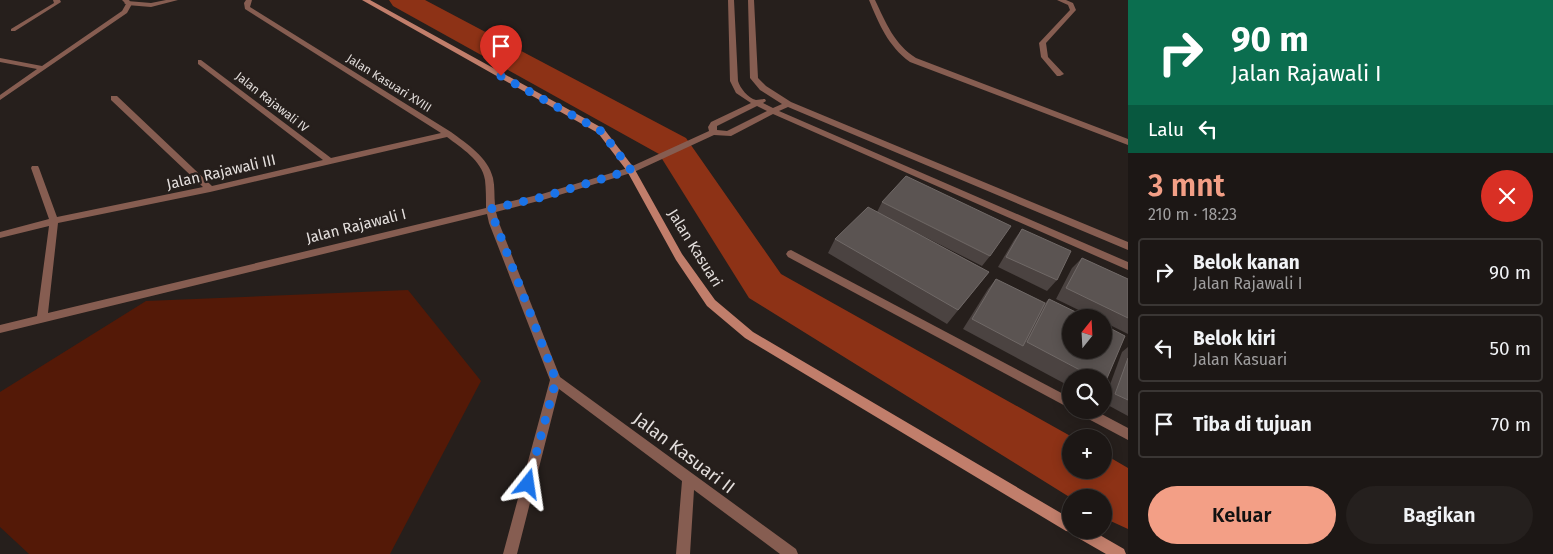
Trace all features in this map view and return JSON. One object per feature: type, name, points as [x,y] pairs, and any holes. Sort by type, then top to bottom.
[{"type":"main road","name":"Jalan Kasuari","points":[[365,0],[601,131],[631,170],[684,265],[711,302],[749,335],[1062,521]]},
{"type":"main road","points":[[1093,539],[1119,554]]},
{"type":"street","points":[[13,30],[56,4],[58,2],[56,0]]},
{"type":"street","points":[[0,98],[125,12],[128,8],[126,1],[151,5],[175,0]]},
{"type":"street","name":"Jalan Kasuari XVIII","points":[[249,0],[247,8],[448,134],[475,154],[488,177],[490,209],[556,380]]},
{"type":"street","points":[[731,0],[735,86],[740,92],[772,111],[1128,266]]},
{"type":"street","points":[[751,0],[754,78],[773,95],[788,104],[1128,246]]},
{"type":"street","points":[[872,0],[894,45],[900,53],[913,60],[1128,142]]},
{"type":"street","points":[[1060,0],[1071,4],[1073,10],[1042,43],[1045,57],[1060,74]]},
{"type":"street","points":[[0,60],[43,68]]},
{"type":"street","name":"Jalan Rajawali IV","points":[[201,62],[329,161]]},
{"type":"street","name":"Jalan Rajawali I","points":[[711,132],[714,124],[773,95]]},
{"type":"street","points":[[114,98],[210,189]]},
{"type":"street","name":"Jalan Rajawali I","points":[[0,329],[543,197],[631,170],[711,132],[728,134],[788,104]]},
{"type":"street","name":"Jalan Rajawali III","points":[[0,235],[54,221],[210,189],[448,134]]},
{"type":"street","points":[[1103,134],[1128,137]]},
{"type":"street","points":[[35,168],[54,221],[42,319]]},
{"type":"street","points":[[791,254],[1062,399]]},
{"type":"street","points":[[510,554],[556,380]]},
{"type":"street","name":"Jalan Kasuari II","points":[[556,380],[791,554]]},
{"type":"street","points":[[1100,419],[1128,434]]},
{"type":"street","points":[[683,554],[688,479]]},
{"type":"shaded area","points":[[408,290],[481,381],[390,554],[29,554],[0,527],[0,392],[146,301]]},
{"type":"building","points":[[906,176],[1011,226],[990,256],[882,202]]},
{"type":"building","points":[[868,207],[989,272],[958,310],[835,239]]},
{"type":"building","points":[[1022,229],[1071,251],[1057,280],[1006,257]]},
{"type":"building","points":[[1082,258],[1128,279],[1128,318],[1112,309],[1066,288]]},
{"type":"building","points":[[996,279],[1045,303],[1023,346],[972,319]]},
{"type":"building","points":[[1049,299],[1070,309],[1062,309],[1062,359],[1112,359],[1112,329],[1125,336],[1111,369],[1078,369],[1027,342]]},
{"type":"building","points":[[1128,358],[1128,400],[1115,394]]},
{"type":"waterway","points":[[403,0],[673,146],[765,286],[1062,461]]},
{"type":"waterway","points":[[1093,479],[1128,500]]},
{"type":"route","points":[[501,76],[601,131],[631,170],[543,197],[490,209],[556,380],[528,484]]}]
